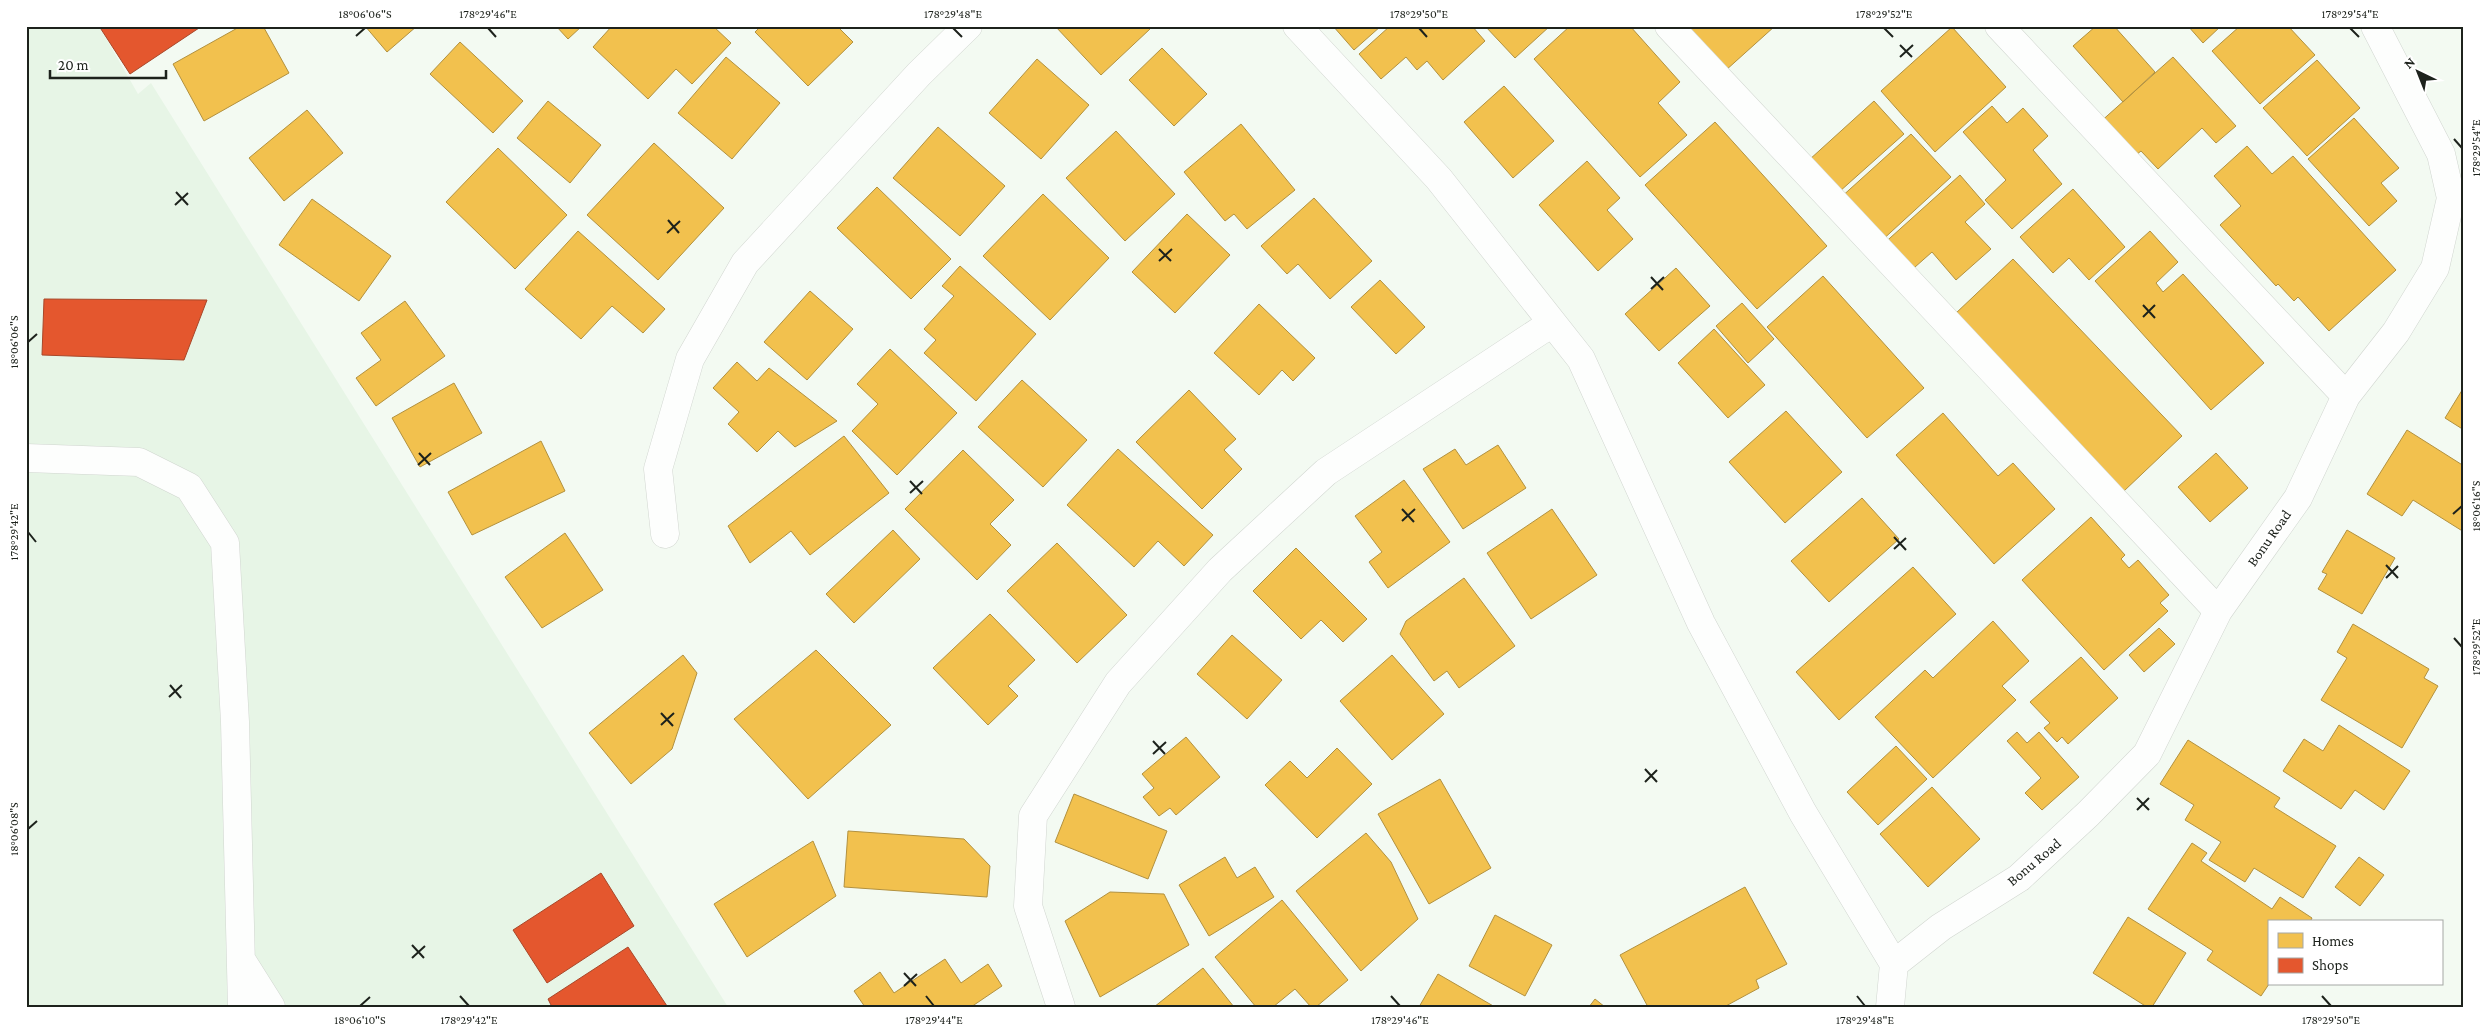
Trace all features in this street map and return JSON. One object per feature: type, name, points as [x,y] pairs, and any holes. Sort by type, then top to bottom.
[{"type":"street","points":[[665,534],[658,469],[690,358],[745,263],[919,74],[968,26]]},
{"type":"street","points":[[1297,26],[1439,179],[1581,359],[1700,623],[1803,813],[1894,964],[1890,1007]]},
{"type":"street","points":[[1669,26],[2218,611]]},
{"type":"street","points":[[1999,26],[2346,396]]},
{"type":"street","name":"Bonu Road","points":[[1894,964],[1941,927],[2018,878],[2088,814],[2147,754],[2218,611],[2298,498],[2346,396],[2396,332],[2435,268],[2452,198],[2441,154],[2375,26]]},
{"type":"street","points":[[1062,1007],[1028,906],[1033,816],[1118,683],[1220,570],[1326,472],[1552,323]]},
{"type":"street","points":[[26,458],[139,462],[189,487],[225,543],[235,722],[242,1007]]},
{"type":"street","points":[[242,961],[271,1007]]},
{"type":"shaded area","points":[[26,26],[99,26],[138,94],[151,83],[728,1007],[26,1007]]},
{"type":"building: Homes","points":[[241,26],[263,26],[289,73],[204,121],[173,64]]},
{"type":"building: Homes","points":[[365,26],[417,26],[387,52]]},
{"type":"building: Homes","points":[[556,26],[582,26],[568,39]]},
{"type":"building: Homes","points":[[612,26],[713,26],[731,43],[692,84],[676,69],[648,99],[593,47]]},
{"type":"building: Homes","points":[[761,26],[837,26],[853,42],[808,86],[755,32]]},
{"type":"building: Homes","points":[[1055,26],[1148,26],[1150,29],[1101,75]]},
{"type":"building: Homes","points":[[1333,26],[1381,26],[1354,50]]},
{"type":"building: Homes","points":[[1390,26],[1472,26],[1485,41],[1443,80],[1427,61],[1417,70],[1406,57],[1381,79],[1359,54]]},
{"type":"building: Homes","points":[[1485,26],[1550,26],[1515,58]]},
{"type":"building: Homes","points":[[1570,26],[1630,26],[1680,82],[1658,103],[1687,135],[1640,177],[1534,59]]},
{"type":"building: Homes","points":[[1684,26],[1775,26],[1725,71]]},
{"type":"building: Homes","points":[[2096,26],[2114,26],[2155,72],[2123,102],[2073,46]]},
{"type":"building: Homes","points":[[2188,26],[2221,26],[2203,43]]},
{"type":"building: Homes","points":[[2240,26],[2288,26],[2315,55],[2260,104],[2212,51]]},
{"type":"building: Homes","points":[[1952,27],[2006,87],[1935,152],[1881,91]]},
{"type":"building: Homes","points":[[460,42],[523,101],[493,133],[430,74]]},
{"type":"building: Homes","points":[[1162,48],[1207,94],[1174,126],[1129,80]]},
{"type":"building: Homes","points":[[726,57],[780,103],[732,159],[678,113]]},
{"type":"building: Homes","points":[[2173,57],[2236,126],[2216,143],[2202,128],[2158,169],[2141,151],[2131,159],[2098,124]]},
{"type":"building: Homes","points":[[1037,59],[1089,105],[1041,159],[989,113]]},
{"type":"building: Homes","points":[[2317,60],[2360,108],[2307,156],[2263,108]]},
{"type":"building: Homes","points":[[1504,86],[1554,141],[1513,178],[1464,122]]},
{"type":"building: Homes","points":[[548,101],[601,145],[570,183],[517,138]]},
{"type":"building: Homes","points":[[1874,101],[1904,134],[1839,192],[1809,160]]},
{"type":"building: Homes","points":[[1992,106],[2007,123],[2023,108],[2048,136],[2033,150],[2062,184],[2012,229],[1985,200],[2006,180],[1963,132]]},
{"type":"building: Homes","points":[[307,110],[343,153],[284,201],[249,158]]},
{"type":"building: Homes","points":[[2354,118],[2399,168],[2381,183],[2397,201],[2369,226],[2308,159]]},
{"type":"building: Homes","points":[[1715,122],[1827,246],[1757,309],[1645,185]]},
{"type":"building: Homes","points":[[1241,124],[1295,190],[1247,229],[1234,214],[1225,221],[1184,172]]},
{"type":"building: Homes","points":[[938,127],[1005,186],[960,236],[893,178]]},
{"type":"building: Homes","points":[[1116,131],[1175,194],[1125,241],[1066,178]]},
{"type":"building: Homes","points":[[1911,134],[1951,177],[1879,243],[1839,199]]},
{"type":"building: Homes","points":[[654,143],[724,208],[658,280],[587,215]]},
{"type":"building: Homes","points":[[2247,146],[2272,174],[2293,156],[2396,270],[2329,331],[2298,297],[2294,301],[2278,284],[2276,286],[2220,225],[2241,206],[2214,176]]},
{"type":"building: Homes","points":[[498,148],[567,215],[515,269],[446,202]]},
{"type":"building: Homes","points":[[1587,161],[1620,198],[1607,210],[1633,239],[1598,271],[1539,205]]},
{"type":"building: Homes","points":[[1960,175],[1985,204],[1965,222],[1991,249],[1956,280],[1932,252],[1906,275],[1880,247]]},
{"type":"building: Homes","points":[[877,187],[951,259],[911,299],[837,228]]},
{"type":"building: Homes","points":[[2073,189],[2125,247],[2089,280],[2069,258],[2053,273],[2020,237]]},
{"type":"building: Homes","points":[[1043,194],[1109,258],[1050,320],[983,256]]},
{"type":"building: Homes","points":[[1314,198],[1372,261],[1330,299],[1298,264],[1287,274],[1261,246]]},
{"type":"building: Homes","points":[[312,199],[391,256],[359,301],[279,245]]},
{"type":"building: Homes","points":[[1187,214],[1230,255],[1175,313],[1132,272]]},
{"type":"building: Homes","points":[[578,231],[665,309],[643,333],[612,306],[581,339],[525,289]]},
{"type":"building: Homes","points":[[2150,231],[2178,262],[2156,283],[2163,292],[2183,274],[2264,363],[2211,410],[2095,281]]},
{"type":"building: Homes","points":[[2013,259],[2182,436],[2124,491],[1955,314]]},
{"type":"building: Homes","points":[[960,266],[1036,334],[976,401],[924,353],[936,340],[924,329],[954,296],[942,286]]},
{"type":"building: Homes","points":[[1676,268],[1710,306],[1659,351],[1625,314]]},
{"type":"building: Homes","points":[[1823,276],[1924,388],[1867,438],[1767,327]]},
{"type":"building: Homes","points":[[1380,280],[1425,327],[1396,354],[1351,307]]},
{"type":"building: Homes","points":[[810,291],[853,329],[807,380],[764,342]]},
{"type":"building: Homes","points":[[405,301],[445,356],[376,406],[356,378],[381,360],[361,333]]},
{"type":"building: Homes","points":[[1742,303],[1774,339],[1748,363],[1716,326]]},
{"type":"building: Homes","points":[[1259,304],[1315,358],[1293,381],[1282,370],[1259,395],[1214,353]]},
{"type":"building: Homes","points":[[1714,329],[1765,385],[1728,418],[1678,363]]},
{"type":"building: Homes","points":[[890,349],[957,413],[897,475],[852,431],[878,404],[857,384]]},
{"type":"building: Homes","points":[[737,362],[757,381],[769,368],[837,421],[795,447],[778,431],[757,452],[728,424],[739,412],[713,388]]},
{"type":"building: Homes","points":[[1022,380],[1087,440],[1043,487],[978,427]]},
{"type":"building: Homes","points":[[454,383],[482,433],[420,467],[392,418]]},
{"type":"building: Homes","points":[[2464,387],[2464,430],[2445,418]]},
{"type":"building: Homes","points":[[1189,390],[1236,439],[1224,450],[1242,469],[1202,509],[1136,442]]},
{"type":"building: Homes","points":[[1786,411],[1842,472],[1785,523],[1729,462]]},
{"type":"building: Homes","points":[[1943,413],[1998,476],[2013,463],[2055,509],[1994,564],[1896,455]]},
{"type":"building: Homes","points":[[2407,430],[2464,466],[2464,532],[2413,500],[2402,516],[2367,494]]},
{"type":"building: Homes","points":[[844,436],[889,493],[810,555],[791,531],[750,563],[728,526]]},
{"type":"building: Homes","points":[[541,441],[565,491],[472,535],[448,492]]},
{"type":"building: Homes","points":[[1498,445],[1526,488],[1463,529],[1423,469],[1455,449],[1466,465]]},
{"type":"building: Homes","points":[[1118,449],[1213,535],[1184,566],[1158,541],[1134,567],[1067,505]]},
{"type":"building: Homes","points":[[963,450],[1014,500],[990,524],[1011,545],[977,580],[905,509]]},
{"type":"building: Homes","points":[[2216,453],[2248,488],[2210,522],[2178,487]]},
{"type":"building: Homes","points":[[1404,480],[1450,542],[1388,588],[1369,562],[1382,552],[1355,516]]},
{"type":"building: Homes","points":[[1862,498],[1899,539],[1829,602],[1791,561]]},
{"type":"building: Homes","points":[[1552,509],[1597,575],[1531,619],[1487,553]]},
{"type":"building: Homes","points":[[2091,517],[2125,555],[2121,559],[2129,568],[2138,560],[2169,595],[2160,603],[2168,611],[2104,670],[2022,580]]},
{"type":"building: Homes","points":[[893,530],[920,559],[854,623],[826,594]]},
{"type":"building: Homes","points":[[2347,530],[2395,558],[2362,614],[2318,589],[2327,574],[2322,572]]},
{"type":"building: Homes","points":[[565,533],[603,590],[542,628],[505,577]]},
{"type":"building: Homes","points":[[1057,543],[1127,615],[1077,663],[1007,591]]},
{"type":"building: Homes","points":[[1296,548],[1367,619],[1343,642],[1321,620],[1301,639],[1253,591]]},
{"type":"building: Homes","points":[[1913,567],[1956,614],[1839,720],[1796,672]]},
{"type":"building: Homes","points":[[1464,578],[1515,646],[1459,688],[1447,671],[1434,681],[1400,634],[1406,621]]},
{"type":"building: Homes","points":[[990,614],[1035,660],[1008,686],[1018,696],[988,725],[933,668]]},
{"type":"building: Homes","points":[[1993,621],[2029,661],[2002,686],[2016,700],[1933,778],[1875,717],[1925,670],[1933,678]]},
{"type":"building: Homes","points":[[2353,624],[2429,669],[2424,678],[2438,686],[2402,748],[2321,700],[2347,658],[2337,652]]},
{"type":"building: Homes","points":[[2159,628],[2175,644],[2144,672],[2129,655]]},
{"type":"building: Homes","points":[[1232,635],[1282,680],[1247,719],[1197,674]]},
{"type":"building: Homes","points":[[816,650],[891,725],[808,799],[734,719]]},
{"type":"building: Homes","points":[[683,655],[697,673],[672,749],[631,784],[589,733]]},
{"type":"building: Homes","points":[[1392,655],[1444,714],[1392,760],[1340,701]]},
{"type":"building: Homes","points":[[2081,657],[2118,698],[2068,744],[2062,737],[2057,742],[2044,728],[2050,723],[2030,702]]},
{"type":"building: Homes","points":[[2339,725],[2410,771],[2384,810],[2355,790],[2341,809],[2283,771],[2304,739],[2323,751]]},
{"type":"building: Homes","points":[[2017,732],[2027,743],[2039,732],[2079,777],[2042,810],[2025,793],[2041,778],[2007,741]]},
{"type":"building: Homes","points":[[1186,737],[1220,777],[1176,815],[1170,808],[1159,816],[1143,797],[1154,788],[1142,774]]},
{"type":"building: Homes","points":[[2188,740],[2280,798],[2274,807],[2336,846],[2303,898],[2254,868],[2245,882],[2209,860],[2221,842],[2185,820],[2194,805],[2160,784]]},
{"type":"building: Homes","points":[[1896,746],[1927,779],[1878,825],[1847,792]]},
{"type":"building: Homes","points":[[1337,748],[1372,784],[1317,838],[1265,785],[1290,761],[1307,778]]},
{"type":"building: Homes","points":[[1440,779],[1491,868],[1429,904],[1378,814]]},
{"type":"building: Homes","points":[[1932,787],[1980,839],[1928,887],[1880,834]]},
{"type":"building: Homes","points":[[1074,794],[1167,831],[1148,879],[1055,842]]},
{"type":"building: Homes","points":[[848,831],[964,839],[990,866],[987,897],[844,887]]},
{"type":"building: Homes","points":[[1366,833],[1391,862],[1418,919],[1361,971],[1296,891]]},
{"type":"building: Homes","points":[[813,841],[836,896],[747,957],[714,904]]},
{"type":"building: Homes","points":[[2192,843],[2207,853],[2201,861],[2272,909],[2280,897],[2312,918],[2311,920],[2268,920],[2268,986],[2261,996],[2207,960],[2213,951],[2148,909]]},
{"type":"building: Homes","points":[[1225,857],[1237,878],[1255,867],[1274,897],[1209,936],[1179,885]]},
{"type":"building: Homes","points":[[2359,857],[2384,875],[2360,906],[2335,887]]},
{"type":"building: Homes","points":[[1745,887],[1787,964],[1756,980],[1759,988],[1724,1007],[1648,1007],[1620,955]]},
{"type":"building: Homes","points":[[1110,892],[1164,894],[1189,945],[1100,997],[1065,921]]},
{"type":"building: Homes","points":[[1282,900],[1348,980],[1316,1007],[1311,1007],[1295,989],[1273,1007],[1256,1007],[1215,957]]},
{"type":"building: Homes","points":[[1495,915],[1552,945],[1525,996],[1469,966]]},
{"type":"building: Homes","points":[[2128,917],[2186,953],[2152,1007],[2147,1007],[2093,973]]},
{"type":"building: Homes","points":[[945,959],[961,983],[988,964],[1002,986],[971,1007],[865,1007],[854,991],[880,972],[894,993]]},
{"type":"building: Homes","points":[[1203,968],[1234,1007],[1154,1007]]},
{"type":"building: Homes","points":[[1438,974],[1495,1007],[1419,1007]]},
{"type":"building: Homes","points":[[1595,999],[1605,1007],[1589,1007]]},
{"type":"building: Shops","points":[[99,26],[202,26],[130,74]]},
{"type":"building: Shops","points":[[44,299],[207,300],[184,360],[42,355]]},
{"type":"building: Shops","points":[[601,873],[634,926],[547,983],[513,930]]},
{"type":"building: Shops","points":[[628,947],[667,1006],[552,1007],[548,999]]}]
